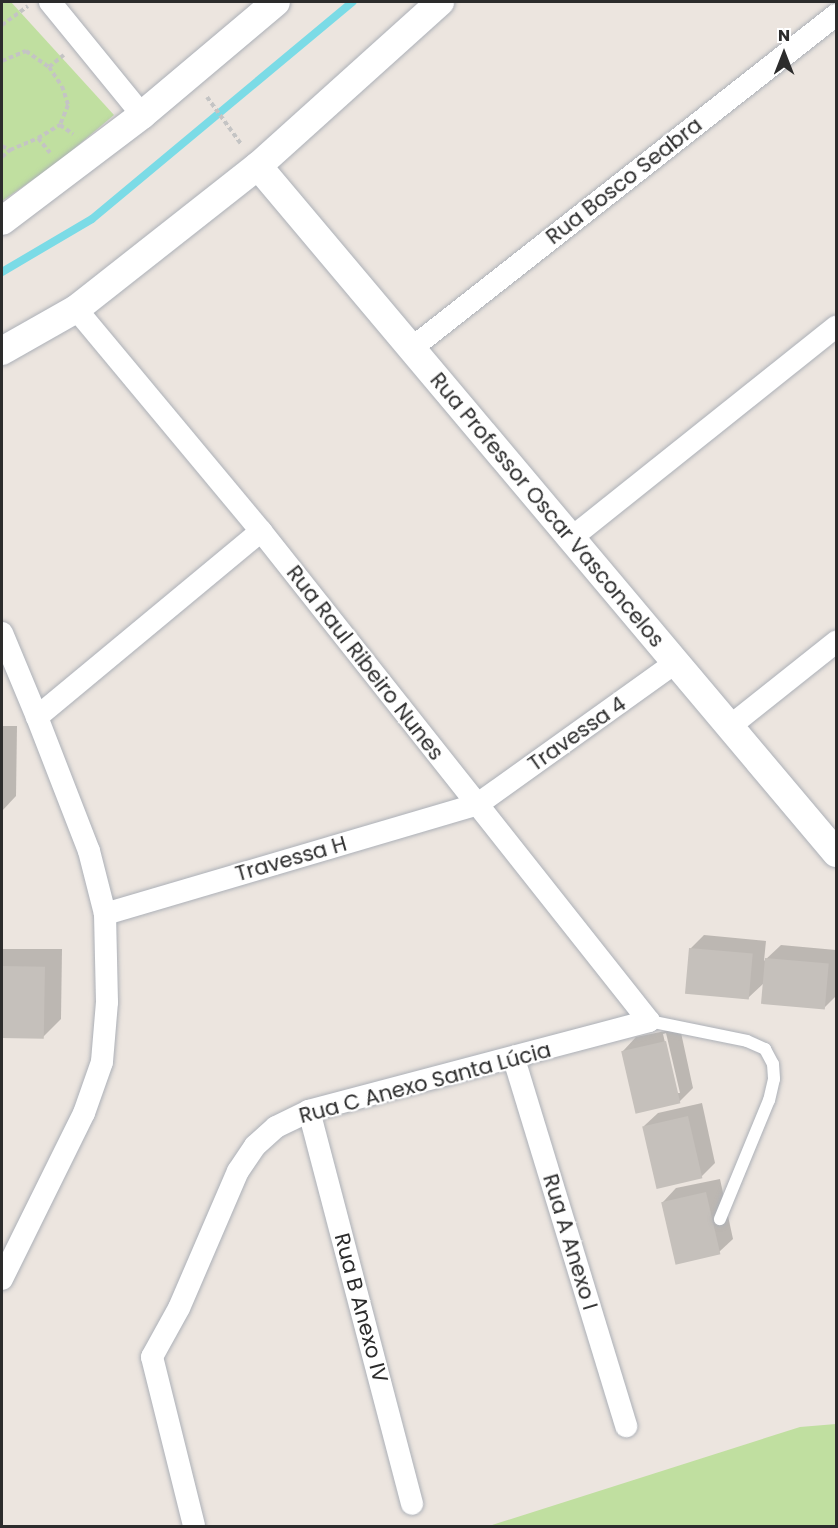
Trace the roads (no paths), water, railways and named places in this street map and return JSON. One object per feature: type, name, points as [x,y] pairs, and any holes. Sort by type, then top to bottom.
[{"type":"street","points":[[50,2],[142,115]]},
{"type":"street","points":[[2,221],[142,115],[276,2]]},
{"type":"street","points":[[2,351],[76,309],[258,166],[440,2]]},
{"type":"street","name":"Rua Bosco Seabra","points":[[412,348],[837,15]]},
{"type":"street","name":"Rua Professor Oscar Vasconcelos","points":[[258,166],[570,540],[837,853]]},
{"type":"street","name":"Rua Raul Ribeiro Nunes","points":[[76,309],[261,531],[649,1021]]},
{"type":"street","points":[[570,540],[837,327]]},
{"type":"street","points":[[38,717],[261,531]]},
{"type":"street","points":[[2,633],[38,717],[89,850],[105,914],[107,1002],[102,1062],[84,1113],[2,1279]]},
{"type":"street","points":[[729,727],[837,642]]},
{"type":"street","name":"Travessa 4","points":[[478,804],[675,663]]},
{"type":"street","name":"Travessa H","points":[[105,914],[478,804]]},
{"type":"street","name":"Rua C Anexo Santa Lúcia","points":[[194,1527],[152,1357],[179,1308],[238,1171],[255,1146],[276,1127],[309,1111],[514,1059],[649,1021]]},
{"type":"street","name":"Rua A Anexo I","points":[[514,1059],[626,1426]]},
{"type":"street","name":"Rua B Anexo IV","points":[[309,1111],[412,1504]]},
{"type":"lane","points":[[649,1021],[747,1041],[765,1049],[773,1064],[774,1079],[769,1100],[720,1220]]},
{"type":"waterway","points":[[2,272],[92,219],[352,2]]}]
